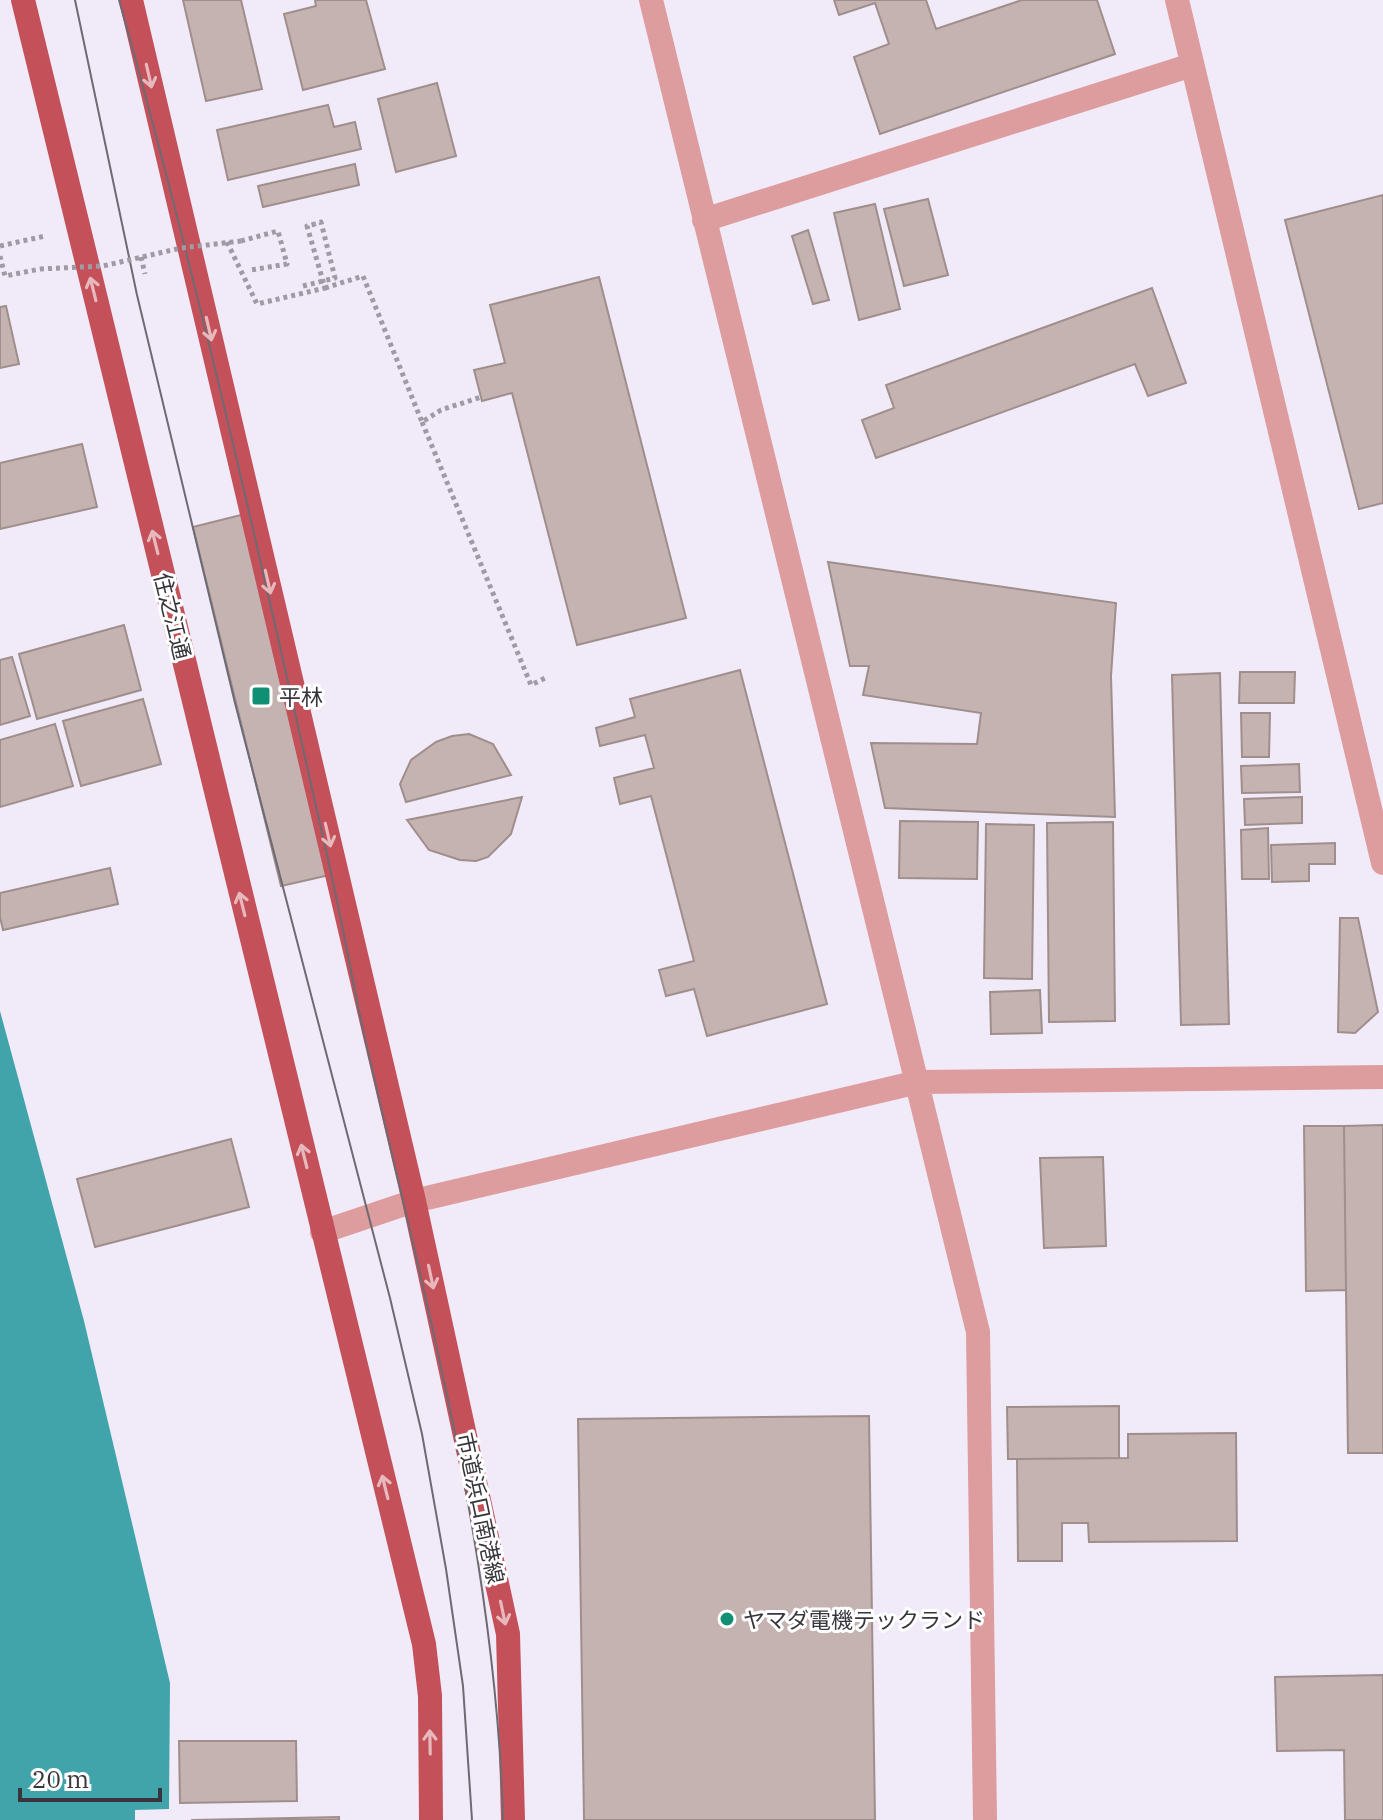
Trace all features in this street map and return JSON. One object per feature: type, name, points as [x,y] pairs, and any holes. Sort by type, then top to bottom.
[{"type":"main road","name":"住之江通","points":[[23,0],[322,1232]]},
{"type":"main road","points":[[131,0],[414,1201]]},
{"type":"main road","name":"市道浜口南港線","points":[[414,1201],[508,1634],[513,1820]]},
{"type":"main road","points":[[322,1232],[424,1644],[430,1696],[431,1820]]},
{"type":"street","points":[[651,0],[978,1332],[985,1820]]},
{"type":"street","points":[[1177,0],[1383,863]]},
{"type":"street","points":[[704,220],[1192,65]]},
{"type":"street","points":[[322,1232],[414,1201],[918,1082],[1383,1077]]},
{"type":"path","points":[[303,286],[335,278],[321,222],[307,226],[325,288]]},
{"type":"path","points":[[0,256],[5,276],[40,269],[103,266],[278,231],[287,264],[251,270]]},
{"type":"path","points":[[0,246],[46,236]]},
{"type":"path","points":[[227,242],[257,304],[363,276],[531,685],[547,677]]},
{"type":"path","points":[[141,257],[145,274]]},
{"type":"path","points":[[422,422],[441,410],[481,397]]},
{"type":"water","points":[[0,1011],[84,1321],[170,1683],[169,1809],[135,1810],[135,1820],[0,1820]]},
{"type":"building","points":[[183,0],[241,0],[262,89],[206,101]]},
{"type":"building","points":[[315,0],[366,0],[385,69],[303,90],[284,14],[316,6]]},
{"type":"building","points":[[834,0],[926,0],[936,29],[1022,0],[1097,0],[1115,54],[880,134],[854,57],[889,44],[875,3],[839,15]]},
{"type":"building","points":[[437,83],[456,156],[396,172],[378,99]]},
{"type":"building","points":[[328,105],[334,127],[355,122],[361,149],[228,180],[217,130]]},
{"type":"building","points":[[355,164],[359,185],[263,207],[258,186]]},
{"type":"building","points":[[1383,195],[1383,503],[1359,509],[1285,220]]},
{"type":"building","points":[[928,199],[948,275],[904,286],[884,209]]},
{"type":"building","points":[[875,204],[900,309],[859,320],[834,213]]},
{"type":"building","points":[[808,230],[829,300],[813,304],[792,236]]},
{"type":"building","points":[[599,277],[686,618],[577,645],[512,393],[482,401],[474,370],[505,363],[490,305]]},
{"type":"building","points":[[1152,288],[1186,383],[1148,396],[1135,364],[876,458],[862,420],[894,408],[886,385]]},
{"type":"building","points":[[6,306],[19,364],[0,368],[0,307]]},
{"type":"building","points":[[82,444],[97,507],[0,529],[0,463]]},
{"type":"building","points":[[245,514],[334,874],[281,886],[193,527]]},
{"type":"building","points":[[828,562],[1116,603],[1111,676],[1115,817],[885,808],[871,743],[977,744],[981,713],[863,695],[869,666],[850,666]]},
{"type":"building","points":[[124,625],[141,690],[37,719],[19,654]]},
{"type":"building","points":[[12,657],[30,716],[0,725],[0,660]]},
{"type":"building","points":[[740,670],[827,1004],[707,1036],[694,989],[666,996],[659,970],[694,961],[651,796],[620,804],[614,778],[654,768],[645,735],[600,746],[596,728],[635,717],[630,699]]},
{"type":"building","points":[[1240,672],[1295,672],[1294,703],[1239,703]]},
{"type":"building","points":[[1220,673],[1229,1024],[1181,1025],[1172,675]]},
{"type":"building","points":[[143,699],[161,764],[81,786],[63,721]]},
{"type":"building","points":[[1241,713],[1270,713],[1269,757],[1242,757]]},
{"type":"building","points":[[55,724],[73,786],[0,807],[0,740]]},
{"type":"building","points":[[469,734],[493,744],[511,775],[406,802],[400,784],[411,760],[436,742]]},
{"type":"building","points":[[1299,764],[1300,792],[1242,793],[1241,766]]},
{"type":"building","points":[[522,797],[511,834],[488,857],[476,861],[460,860],[429,850],[407,820]]},
{"type":"building","points":[[1302,797],[1302,823],[1245,825],[1244,799]]},
{"type":"building","points":[[900,821],[978,822],[977,879],[899,878]]},
{"type":"building","points":[[1113,822],[1115,1021],[1049,1022],[1047,823]]},
{"type":"building","points":[[986,824],[1034,825],[1032,979],[984,978]]},
{"type":"building","points":[[1268,828],[1269,879],[1242,879],[1241,830]]},
{"type":"building","points":[[1335,843],[1335,864],[1309,864],[1309,881],[1272,882],[1271,845]]},
{"type":"building","points":[[110,868],[118,904],[3,930],[0,893]]},
{"type":"building","points":[[1340,918],[1358,918],[1378,1012],[1355,1033],[1338,1032]]},
{"type":"building","points":[[1040,990],[1042,1033],[991,1034],[990,992]]},
{"type":"building","points":[[1383,1125],[1383,1453],[1348,1453],[1344,1126]]},
{"type":"building","points":[[1304,1126],[1344,1126],[1346,1290],[1306,1291]]},
{"type":"building","points":[[231,1139],[249,1207],[95,1247],[77,1179]]},
{"type":"building","points":[[1103,1157],[1106,1246],[1044,1248],[1040,1158]]},
{"type":"building","points":[[1119,1406],[1119,1458],[1008,1459],[1007,1407]]},
{"type":"building","name":"ヤマダ電機テックランド","points":[[869,1416],[875,1820],[584,1820],[578,1419]]},
{"type":"building","points":[[1236,1433],[1237,1541],[1089,1542],[1088,1523],[1062,1523],[1062,1561],[1018,1561],[1017,1459],[1128,1458],[1128,1434]]},
{"type":"building","points":[[1383,1675],[1383,1820],[1345,1820],[1344,1750],[1277,1751],[1275,1677]]},
{"type":"building","points":[[179,1741],[296,1741],[297,1801],[180,1803]]},
{"type":"building","points":[[339,1817],[339,1820],[191,1820]]},
{"type":"tram line","points":[[75,0],[137,295],[235,703],[390,1298],[422,1434],[463,1686],[472,1820]]},
{"type":"tram line","points":[[119,0],[178,219],[258,550],[364,1035],[435,1340],[473,1530],[487,1626],[498,1723],[503,1820]]},
{"type":"place","name":"平林","points":[[261,696]]},
{"type":"place","name":"ヤマダ電機テックランド","points":[[727,1619]]}]
